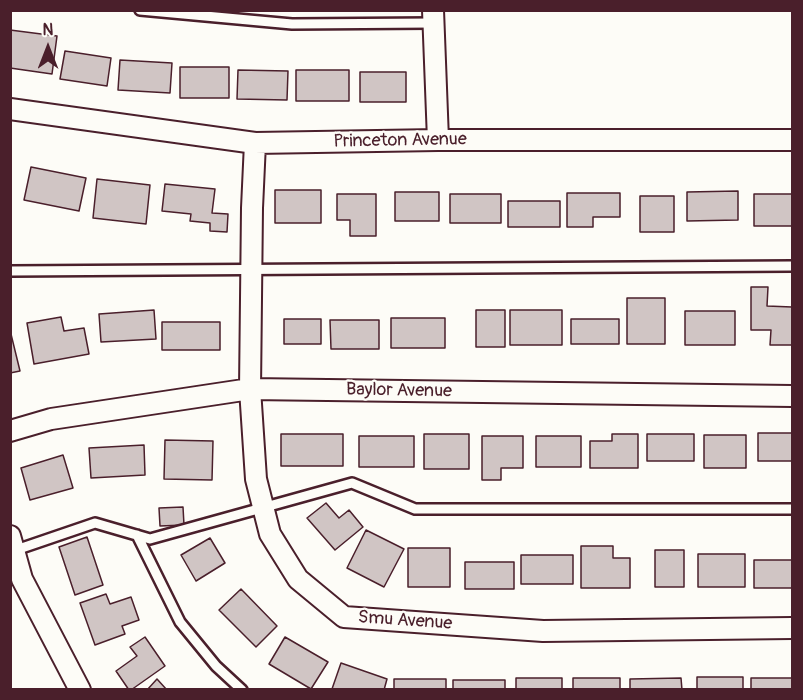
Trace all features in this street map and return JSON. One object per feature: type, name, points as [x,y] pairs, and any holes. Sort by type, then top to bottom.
[{"type":"street","points":[[433,17],[438,140]]},
{"type":"street","name":"Princeton Avenue","points":[[10,109],[255,143],[438,140],[792,140]]},
{"type":"street","name":"Smu Avenue","points":[[255,143],[250,389],[256,479],[270,534],[298,579],[344,617],[543,631],[792,628]]},
{"type":"street","name":"Baylor Avenue","points":[[10,431],[51,419],[250,389],[792,396]]},
{"type":"street","points":[[12,546],[22,579],[80,690]]},
{"type":"lane","points":[[140,10],[292,24],[433,17]]},
{"type":"lane","points":[[10,271],[792,266]]},
{"type":"lane","points":[[12,546],[95,523],[150,539],[352,483],[415,509],[792,509]]},
{"type":"lane","points":[[137,535],[180,622],[216,666],[242,690]]},
{"type":"building","points":[[10,30],[57,36],[52,74],[10,68]]},
{"type":"building","points":[[65,51],[111,58],[107,86],[60,79]]},
{"type":"building","points":[[120,60],[172,63],[170,93],[118,90]]},
{"type":"building","points":[[180,67],[229,67],[229,98],[180,98]]},
{"type":"building","points":[[238,70],[288,71],[287,100],[237,99]]},
{"type":"building","points":[[296,70],[349,70],[349,101],[296,101]]},
{"type":"building","points":[[360,72],[406,72],[406,102],[360,102]]},
{"type":"building","points":[[31,167],[86,178],[79,211],[24,200]]},
{"type":"building","points":[[97,179],[150,185],[146,224],[93,218]]},
{"type":"building","points":[[165,184],[215,189],[212,213],[228,214],[227,232],[210,231],[210,223],[190,221],[191,214],[162,211]]},
{"type":"building","points":[[275,190],[321,190],[321,223],[275,223]]},
{"type":"building","points":[[738,191],[738,220],[687,221],[687,192]]},
{"type":"building","points":[[395,192],[439,192],[439,221],[395,221]]},
{"type":"building","points":[[567,193],[620,193],[620,217],[593,217],[593,227],[567,227]]},
{"type":"building","points":[[337,194],[376,194],[376,236],[350,236],[350,220],[337,220]]},
{"type":"building","points":[[450,194],[501,194],[501,223],[450,223]]},
{"type":"building","points":[[754,194],[792,194],[792,226],[754,226]]},
{"type":"building","points":[[640,196],[674,196],[674,232],[640,232]]},
{"type":"building","points":[[508,201],[560,201],[560,227],[508,227]]},
{"type":"building","points":[[751,287],[768,287],[767,306],[792,307],[792,345],[770,345],[771,330],[751,330]]},
{"type":"building","points":[[627,298],[665,298],[665,344],[627,344]]},
{"type":"building","points":[[154,310],[156,339],[101,342],[99,314]]},
{"type":"building","points":[[476,310],[505,310],[505,347],[476,347]]},
{"type":"building","points":[[510,310],[562,310],[562,345],[510,345]]},
{"type":"building","points":[[685,311],[735,311],[735,345],[685,345]]},
{"type":"building","points":[[61,317],[64,331],[84,328],[89,354],[34,364],[27,323]]},
{"type":"building","points":[[391,318],[445,318],[445,348],[391,348]]},
{"type":"building","points":[[284,319],[321,319],[321,344],[284,344]]},
{"type":"building","points":[[571,319],[619,319],[619,344],[571,344]]},
{"type":"building","points":[[330,320],[379,320],[379,349],[331,349]]},
{"type":"building","points":[[162,322],[220,322],[220,350],[162,350]]},
{"type":"building","points":[[10,330],[20,371],[10,373]]},
{"type":"building","points":[[758,433],[792,433],[792,461],[758,461]]},
{"type":"building","points":[[281,434],[343,434],[343,466],[281,466]]},
{"type":"building","points":[[424,434],[469,434],[469,469],[424,469]]},
{"type":"building","points":[[612,434],[638,434],[638,468],[590,468],[590,441],[612,441]]},
{"type":"building","points":[[647,434],[694,434],[694,461],[647,461]]},
{"type":"building","points":[[704,435],[746,435],[746,468],[704,468]]},
{"type":"building","points":[[359,436],[414,436],[414,467],[359,467]]},
{"type":"building","points":[[482,436],[523,436],[523,468],[501,468],[501,480],[482,480]]},
{"type":"building","points":[[536,436],[581,436],[581,467],[536,467]]},
{"type":"building","points":[[165,440],[213,441],[212,480],[164,479]]},
{"type":"building","points":[[144,445],[145,475],[91,478],[89,448]]},
{"type":"building","points":[[63,455],[73,488],[30,500],[21,468]]},
{"type":"building","points":[[326,503],[339,518],[349,510],[363,527],[335,550],[307,518]]},
{"type":"building","points":[[183,507],[184,525],[160,526],[159,508]]},
{"type":"building","points":[[366,530],[404,549],[384,587],[347,568]]},
{"type":"building","points":[[87,537],[103,585],[75,595],[59,547]]},
{"type":"building","points":[[210,538],[225,563],[196,581],[181,555]]},
{"type":"building","points":[[581,546],[613,546],[613,558],[630,558],[630,588],[581,588]]},
{"type":"building","points":[[408,548],[450,548],[450,587],[408,587]]},
{"type":"building","points":[[655,550],[684,550],[684,587],[655,587]]},
{"type":"building","points":[[698,554],[745,554],[745,587],[698,587]]},
{"type":"building","points":[[521,555],[573,555],[573,584],[521,584]]},
{"type":"building","points":[[754,560],[792,560],[792,588],[754,588]]},
{"type":"building","points":[[465,562],[514,562],[514,589],[465,589]]},
{"type":"building","points":[[241,589],[277,626],[256,647],[219,610]]},
{"type":"building","points":[[106,594],[110,604],[131,597],[139,620],[122,626],[125,634],[95,645],[80,603]]},
{"type":"building","points":[[145,637],[165,666],[129,690],[116,671],[137,656],[130,647]]},
{"type":"building","points":[[285,637],[328,662],[311,689],[269,664]]},
{"type":"building","points":[[341,663],[387,679],[384,690],[332,689]]},
{"type":"building","points":[[697,677],[743,677],[743,690],[697,690]]},
{"type":"building","points":[[516,678],[562,678],[562,690],[516,690]]},
{"type":"building","points":[[573,678],[620,678],[620,690],[573,690]]},
{"type":"building","points":[[681,678],[682,690],[630,690],[630,679]]},
{"type":"building","points":[[751,678],[792,678],[792,690],[751,690]]},
{"type":"building","points":[[157,679],[167,690],[147,690]]},
{"type":"building","points":[[394,679],[446,679],[446,690],[394,690]]},
{"type":"building","points":[[453,680],[505,680],[505,690],[453,690]]}]
